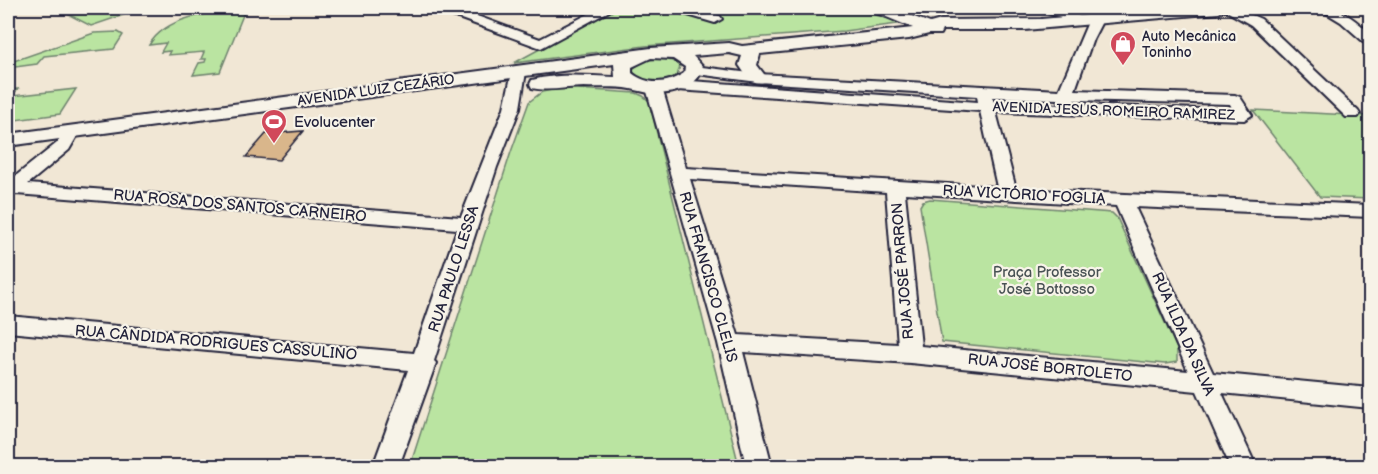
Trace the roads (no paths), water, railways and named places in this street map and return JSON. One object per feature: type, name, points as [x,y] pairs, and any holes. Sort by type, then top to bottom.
[{"type":"street","points":[[444,8],[542,44],[609,8]]},
{"type":"street","points":[[679,8],[715,19]]},
{"type":"street","points":[[878,8],[931,28],[958,31]]},
{"type":"street","points":[[888,8],[958,31]]},
{"type":"street","points":[[666,53],[729,48],[747,50],[958,31],[1042,15],[1094,15],[1219,8]]},
{"type":"street","points":[[1227,8],[1256,22],[1352,114]]},
{"type":"street","points":[[1324,8],[1346,19],[1371,40]]},
{"type":"street","points":[[1068,104],[1094,15]]},
{"type":"street","points":[[909,34],[931,28]]},
{"type":"street","points":[[678,85],[686,81],[694,68],[736,57],[747,50]]},
{"type":"street","points":[[747,50],[748,65],[758,78]]},
{"type":"street","points":[[666,53],[688,59],[694,68]]},
{"type":"street","name":"AVENIDA LUIZ CEZÁRIO","points":[[8,140],[68,138],[519,79],[638,56],[666,53]]},
{"type":"street","points":[[632,83],[622,75],[621,70],[629,59],[638,56]]},
{"type":"street","name":"AVENIDA JESUS ROMEIRO RAMIREZ","points":[[694,68],[758,78],[985,99]]},
{"type":"street","name":"AVENIDA LUIZ CEZÁRIO","points":[[519,79],[632,83],[654,88],[678,85]]},
{"type":"street","name":"RUA PAULO LESSA","points":[[386,466],[424,363],[468,224],[519,79]]},
{"type":"street","name":"AVENIDA JESUS ROMEIRO RAMIREZ","points":[[678,85],[985,99],[1244,115],[1236,100],[1068,104]]},
{"type":"street","name":"RUA FRANCISCO CLELIS","points":[[654,88],[729,343],[759,466]]},
{"type":"street","points":[[985,99],[1008,194]]},
{"type":"street","points":[[10,190],[68,138]]},
{"type":"street","name":"AVENIDA LUIZ CEZÁRIO","points":[[8,153],[68,138]]},
{"type":"street","name":"RUA VICTÓRIO FOGLIA","points":[[678,172],[895,188],[1123,201],[1371,211]]},
{"type":"street","name":"RUA JOSÉ PARRON","points":[[895,188],[910,354]]},
{"type":"street","name":"RUA ROSA DOS SANTOS CARNEIRO","points":[[10,190],[468,224]]},
{"type":"street","name":"RUA ILDA DA SILVA","points":[[1123,201],[1243,466]]},
{"type":"street","name":"RUA CÂNDIDA RODRIGUES CASSULINO","points":[[8,324],[424,363]]},
{"type":"street","name":"RUA JOSÉ BORTOLETO","points":[[729,343],[910,354],[1371,398]]},
{"type":"place","name":"Auto Mecânica Toninho","points":[[1123,67]]},
{"type":"place","name":"Evolucenter","points":[[274,145]]},
{"type":"park label","name":"Praça Professor José Bottosso","points":[[1047,280]]}]
